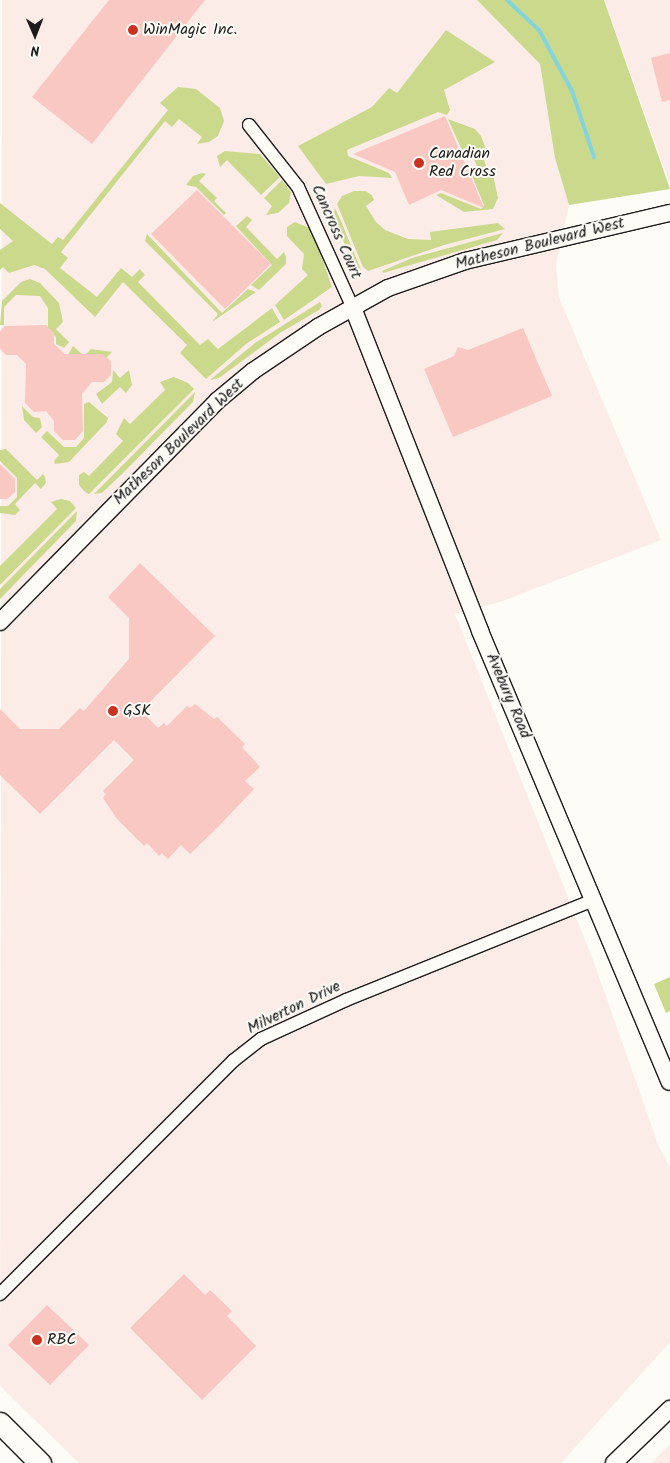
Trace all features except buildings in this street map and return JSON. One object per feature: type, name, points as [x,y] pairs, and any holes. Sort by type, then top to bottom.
[{"type":"main road","points":[[0,1423],[40,1463]]},
{"type":"street","name":"Cancross Court","points":[[249,125],[298,187],[353,308]]},
{"type":"street","name":"Matheson Boulevard West","points":[[0,622],[217,401],[285,348],[388,288],[465,261],[670,213]]},
{"type":"street","name":"Avebury Road","points":[[353,308],[480,631],[670,1082]]},
{"type":"street","name":"Milverton Drive","points":[[0,1294],[226,1068],[261,1039],[346,1000],[594,900]]},
{"type":"street","points":[[614,1463],[670,1409]]},
{"type":"shaded area","points":[[2,0],[477,0],[540,64],[555,158],[569,205],[556,265],[559,297],[661,540],[500,602],[455,614],[595,965],[659,1147],[670,1167],[670,1342],[561,1463],[79,1463],[0,1386]]},
{"type":"shaded area","points":[[604,0],[670,0],[670,184]]},
{"type":"shaded area","points":[[670,1444],[670,1463],[651,1463]]},
{"type":"green space","points":[[477,0],[604,0],[670,189],[569,205],[555,158],[540,64]]},
{"type":"green space","points":[[446,30],[495,62],[444,90],[450,110],[447,115],[438,112],[347,150],[348,156],[389,173],[392,178],[359,176],[326,184],[298,146],[372,107],[389,88],[397,93]]},
{"type":"green space","points":[[178,87],[196,89],[220,108],[224,121],[218,136],[209,142],[197,144],[202,137],[179,119],[172,127],[165,121],[61,252],[68,258],[60,268],[97,297],[121,268],[132,277],[140,269],[145,275],[138,282],[200,345],[208,339],[218,349],[272,308],[280,322],[246,344],[206,379],[180,353],[187,345],[123,282],[95,317],[45,269],[34,265],[9,273],[3,267],[0,270],[0,250],[13,241],[0,229],[0,203],[52,244],[58,237],[63,240],[168,110],[160,103]]},
{"type":"green space","points":[[448,119],[475,129],[481,136],[489,157],[484,159],[486,166],[478,168],[473,157],[466,159]]},
{"type":"green space","points":[[225,151],[260,154],[280,177],[261,195],[227,160],[220,167],[217,156]]},
{"type":"green space","points":[[492,170],[498,198],[493,209],[464,212],[436,195],[441,193],[481,209],[484,205],[472,176]]},
{"type":"green space","points":[[202,173],[206,174],[199,181],[217,198],[214,201],[226,213],[224,215],[196,187],[186,185],[193,176]]},
{"type":"green space","points":[[282,180],[291,192],[289,203],[278,213],[266,215],[272,206],[264,198]]},
{"type":"green space","points":[[354,191],[365,191],[372,195],[374,200],[366,206],[376,222],[385,230],[408,239],[431,240],[430,232],[498,223],[505,229],[444,245],[368,271],[363,267],[337,204],[342,196]]},
{"type":"green space","points":[[335,208],[361,270],[353,264],[333,216]]},
{"type":"green space","points":[[247,216],[252,220],[246,227],[277,259],[284,252],[286,257],[286,264],[259,290],[251,285],[272,265],[236,226]]},
{"type":"green space","points":[[295,222],[312,229],[332,287],[284,320],[275,305],[308,275],[302,269],[304,254],[287,236],[287,227]]},
{"type":"green space","points":[[503,233],[497,240],[383,273],[382,271],[412,258]]},
{"type":"green space","points":[[147,234],[222,313],[248,289],[256,292],[212,322],[218,314],[145,241]]},
{"type":"green space","points":[[30,279],[40,283],[59,303],[63,322],[56,329],[69,342],[64,348],[56,344],[56,337],[48,329],[48,308],[40,296],[16,295],[4,307],[4,325],[0,325],[2,301],[21,282]]},
{"type":"green space","points":[[320,302],[322,306],[319,310],[280,333],[219,378],[210,380],[255,343]]},
{"type":"green space","points":[[73,346],[84,356],[91,349],[112,352],[105,359],[67,357]]},
{"type":"green space","points":[[113,370],[120,378],[129,370],[132,385],[126,393],[120,387],[102,404],[96,394],[112,382]]},
{"type":"green space","points":[[174,377],[188,383],[194,389],[89,494],[85,492],[79,485],[79,475],[84,472],[89,476],[123,441],[116,434],[124,418],[130,424],[165,390],[160,382]]},
{"type":"green space","points":[[195,392],[193,402],[123,473],[102,493],[94,494]]},
{"type":"green space","points":[[89,402],[108,418],[107,422],[69,462],[55,464],[54,461],[59,455],[41,437],[47,431],[64,447],[76,447],[84,438],[84,404]]},
{"type":"green space","points":[[22,406],[33,417],[40,418],[42,427],[36,433],[24,420]]},
{"type":"green space","points":[[6,449],[37,480],[43,474],[46,483],[41,489],[35,483],[15,504],[20,510],[15,515],[0,513],[0,506],[8,506],[17,497],[17,478],[0,461],[0,450]]},
{"type":"green space","points":[[61,499],[70,501],[76,508],[0,585],[0,566],[57,509],[51,502]]},
{"type":"green space","points":[[77,511],[76,521],[0,599],[0,589]]},
{"type":"green space","points":[[670,977],[670,1011],[666,1013],[654,984]]},
{"type":"waterway","points":[[507,0],[539,30],[572,91],[594,157]]},
{"type":"place","name":"WinMagic Inc.","points":[[133,30]]},
{"type":"place","name":"Canadian Red Cross","points":[[419,163]]},
{"type":"place","name":"GSK","points":[[113,711]]},
{"type":"place","name":"RBC","points":[[37,1340]]}]
